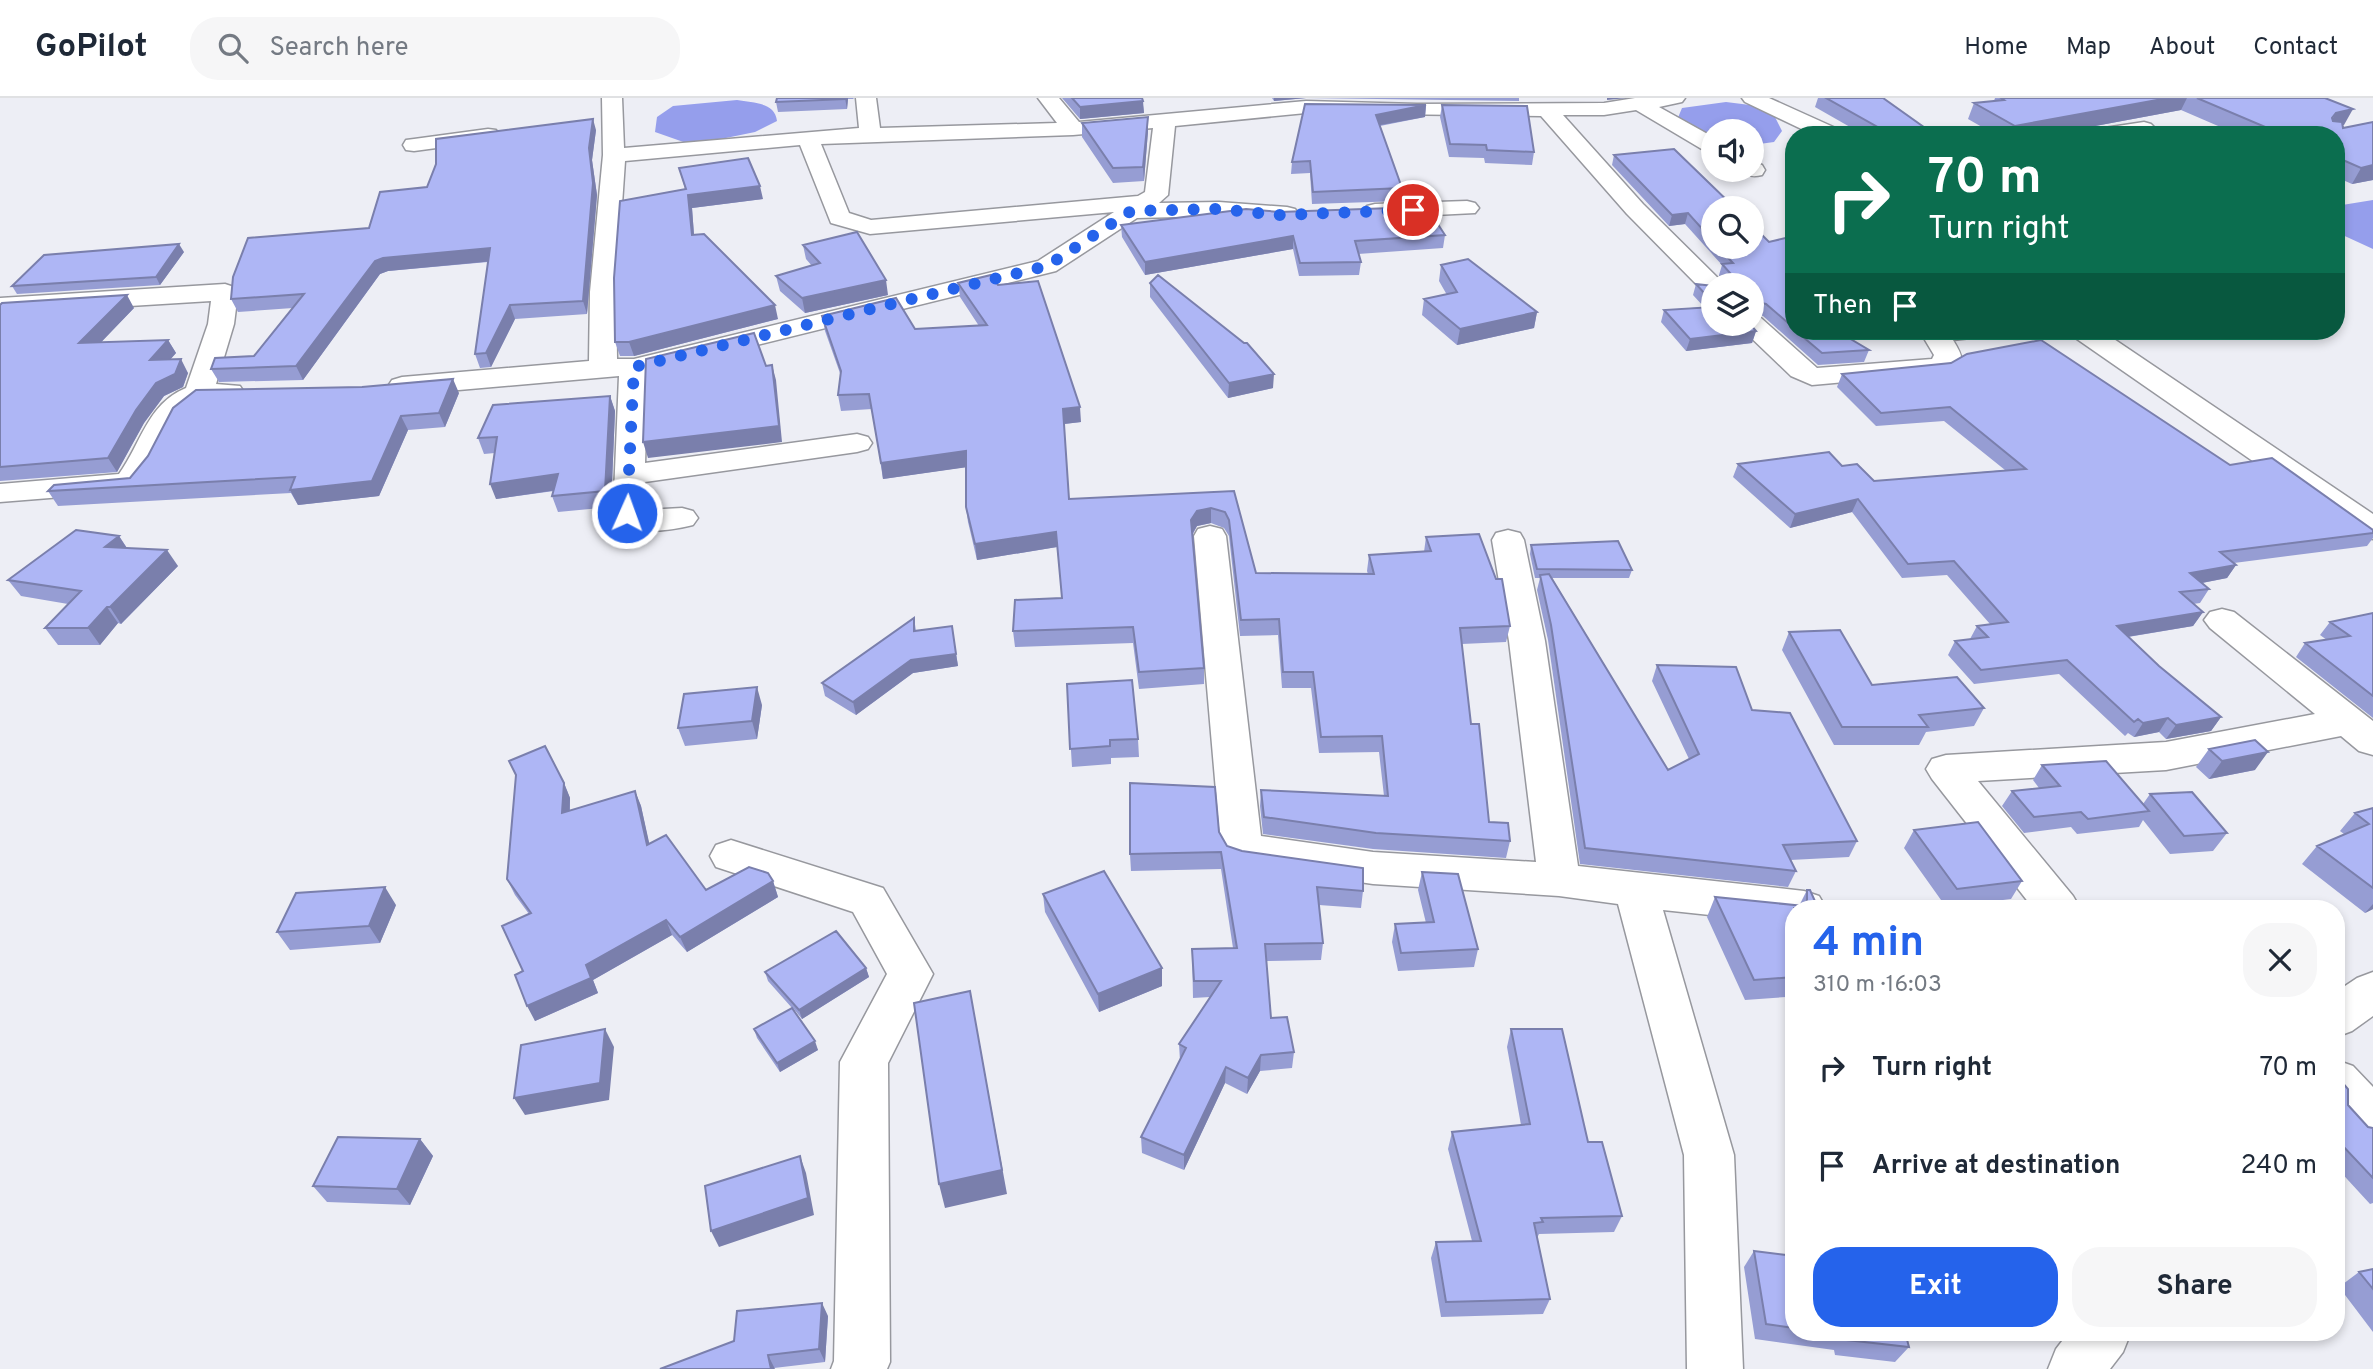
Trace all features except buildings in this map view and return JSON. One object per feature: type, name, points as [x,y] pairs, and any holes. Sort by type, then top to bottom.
[{"type":"street","points":[[866,98],[870,135]]},
{"type":"street","points":[[1048,98],[1073,129]]},
{"type":"street","points":[[614,155],[870,135],[1073,129],[1269,104],[1417,110],[1604,109],[1675,98]]},
{"type":"street","points":[[1752,98],[1813,126]]},
{"type":"street","points":[[1642,105],[1701,139]]},
{"type":"street","points":[[1545,108],[1635,209],[1701,275]]},
{"type":"street","points":[[603,368],[603,292],[614,155],[604,113]]},
{"type":"street","points":[[381,388],[634,367],[1047,266],[1156,195],[1165,119]]},
{"type":"street","points":[[414,145],[507,133]]},
{"type":"street","points":[[808,139],[839,218],[870,227],[1138,207],[1219,209],[1278,215],[1305,214]]},
{"type":"street","points":[[1359,212],[1467,208]]},
{"type":"street","points":[[0,306],[225,292],[221,324],[198,394]]},
{"type":"street","points":[[1764,335],[1812,377],[1936,368],[1947,363],[1948,355],[1939,340]]},
{"type":"street","points":[[2097,340],[2373,529]]},
{"type":"street","points":[[634,367],[629,518],[682,518]]},
{"type":"street","points":[[0,493],[125,484],[137,475],[140,463],[176,404],[198,394],[251,391]]},
{"type":"street","points":[[629,475],[857,443]]},
{"type":"street","points":[[1210,536],[1242,849],[1373,868],[1559,880],[1785,906]]},
{"type":"street","points":[[1508,540],[1527,641],[1559,880]]},
{"type":"street","points":[[2222,620],[2361,731]]},
{"type":"street","points":[[2051,900],[1946,769],[2166,756],[2361,731]]},
{"type":"street","points":[[731,856],[868,900],[910,974],[864,1062],[862,1362],[859,1369]]},
{"type":"street","points":[[1636,890],[1709,1155],[1715,1369]]},
{"type":"street","points":[[2345,1011],[2373,991]]},
{"type":"street","points":[[2345,1091],[2373,1122]]},
{"type":"street","points":[[2076,1369],[2096,1341]]},
{"type":"water","points":[[737,100],[768,107],[777,121],[755,132],[692,145],[655,132],[657,117],[673,106]]},
{"type":"water","points":[[1726,102],[1750,105],[1774,115],[1782,131],[1774,142],[1764,143],[1764,119],[1701,119],[1701,131],[1677,120],[1682,108]]},
{"type":"water","points":[[2373,200],[2373,249],[2345,236],[2345,205]]},
{"type":"route","points":[[627,513],[634,367],[1047,266],[1131,211],[1219,209],[1278,215],[1413,210]]}]
